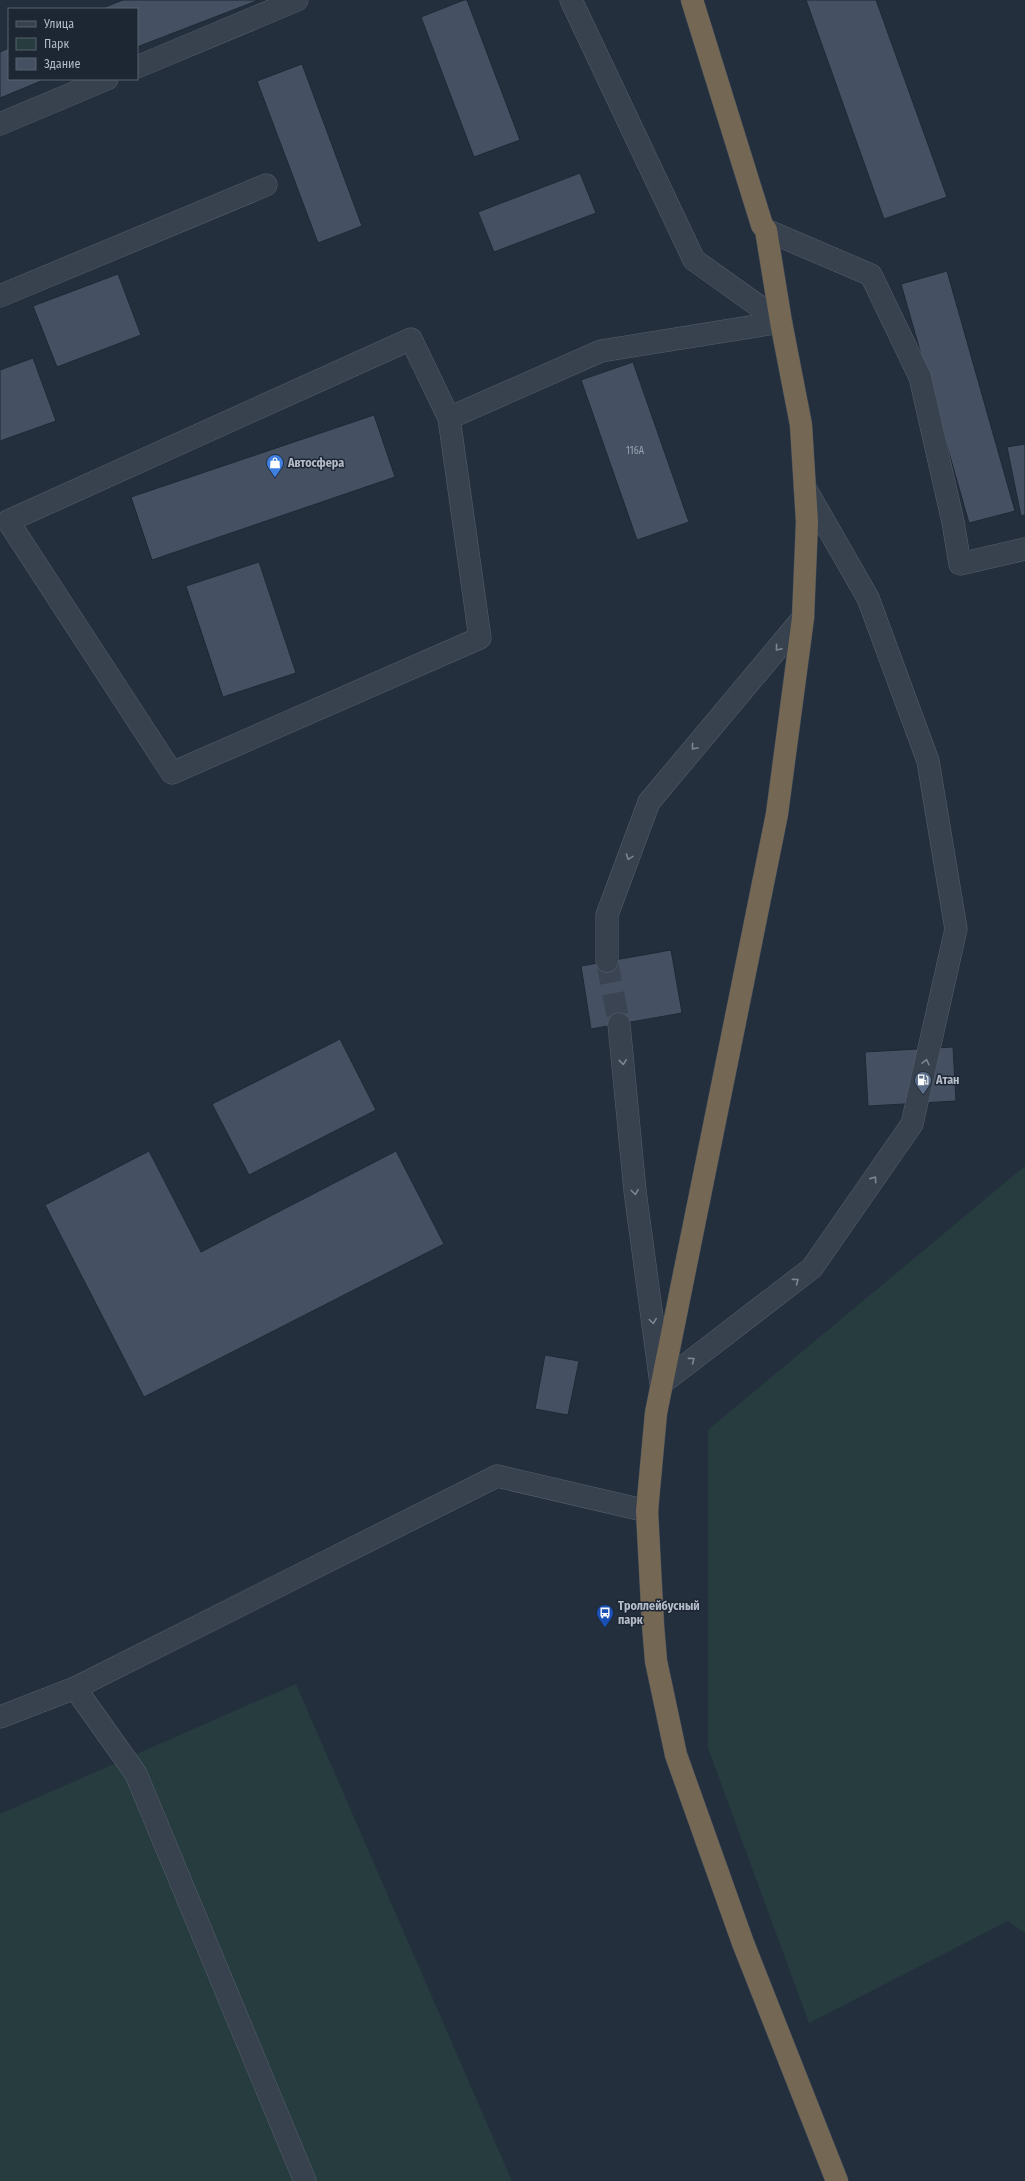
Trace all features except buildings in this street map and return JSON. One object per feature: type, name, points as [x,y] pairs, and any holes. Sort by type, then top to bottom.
[{"type":"highway","points":[[692,0],[762,225],[766,230],[781,322],[801,425],[807,522],[803,618],[778,814],[656,1413],[647,1511],[656,1661],[676,1755],[743,1942],[837,2181]]},
{"type":"street","points":[[138,67],[297,0]]},
{"type":"street","points":[[571,0],[694,260],[781,322]]},
{"type":"street","points":[[0,124],[105,80]]},
{"type":"street","points":[[0,296],[266,185]]},
{"type":"street","points":[[766,230],[870,275],[920,377],[953,522],[960,564],[1025,549]]},
{"type":"street","points":[[449,418],[601,351],[781,322]]},
{"type":"street","points":[[410,339],[449,418],[480,638],[172,773],[8,521],[410,339]]},
{"type":"street","points":[[619,1024],[635,1191],[661,1384],[812,1268],[912,1124],[956,929],[928,761],[868,598],[805,488]]},
{"type":"street","points":[[607,961],[608,915],[649,802],[803,618]]},
{"type":"street","points":[[0,1717],[75,1688],[497,1476],[647,1511]]},
{"type":"street","points":[[75,1688],[136,1774],[305,2181]]},
{"type":"green space","points":[[1025,1166],[1025,1933],[1008,1921],[809,2023],[708,1748],[708,1430]]},
{"type":"green space","points":[[296,1684],[512,2181],[0,2181],[0,1814]]},
{"type":"tunnel","points":[[607,961],[619,1024]]},
{"type":"place","name":"Автосфера","points":[[275,478]]},
{"type":"place","name":"Атан","points":[[923,1095]]},
{"type":"place","name":"Троллейбусный парк","points":[[605,1628]]}]
